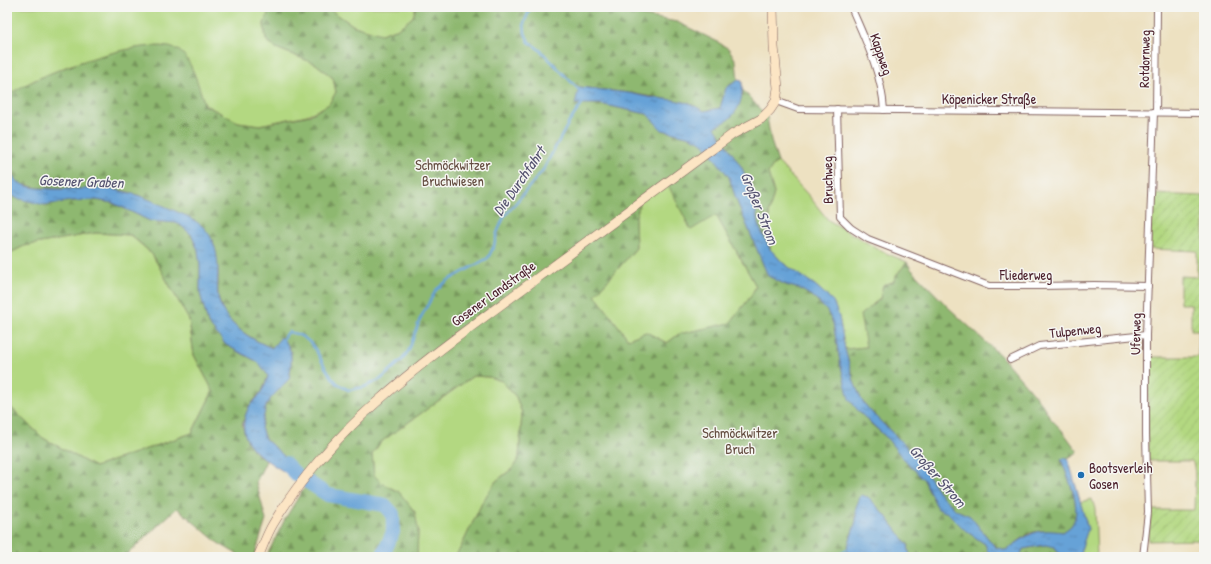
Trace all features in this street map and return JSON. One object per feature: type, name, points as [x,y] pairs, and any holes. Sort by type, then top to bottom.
[{"type":"main road","points":[[773,7],[774,47],[778,88],[776,101]]},
{"type":"main road","name":"Gosener Landstraße","points":[[258,557],[272,526],[295,491],[313,468],[347,430],[372,406],[456,338],[703,156],[734,134],[761,119],[776,101]]},
{"type":"street","name":"Kappweg","points":[[852,7],[873,62],[880,85],[884,110]]},
{"type":"street","name":"Rotdornweg","points":[[1155,112],[1156,7]]},
{"type":"street","name":"Köpenicker Straße","points":[[776,101],[798,109],[1204,113]]},
{"type":"street","name":"Bruchweg","points":[[837,109],[840,217],[851,228],[868,239],[910,255]]},
{"type":"street","name":"Uferweg","points":[[1144,557],[1148,512],[1146,335],[1155,112]]},
{"type":"street","name":"Fliederweg","points":[[910,255],[989,286],[1148,286]]},
{"type":"street","name":"Tulpenweg","points":[[1010,360],[1039,346],[1146,335]]},
{"type":"green space","points":[[7,7],[275,7],[269,11],[264,24],[266,40],[276,48],[316,64],[333,78],[336,92],[329,105],[307,115],[260,125],[238,122],[205,105],[195,78],[116,52],[68,66],[35,80],[7,96]]},
{"type":"green space","name":"Schmöckwitzer Bruchwiesen","points":[[275,7],[324,7],[354,26],[381,34],[399,28],[413,17],[416,7],[626,7],[640,15],[677,22],[729,49],[736,61],[738,80],[726,88],[720,108],[704,111],[689,103],[580,87],[576,103],[600,104],[647,114],[663,130],[691,137],[703,142],[729,177],[736,199],[768,276],[786,285],[800,289],[815,298],[827,311],[833,323],[841,367],[850,399],[870,423],[886,437],[901,456],[924,480],[938,509],[948,513],[966,531],[985,544],[990,557],[910,557],[908,545],[885,515],[868,497],[856,507],[856,521],[847,549],[848,557],[455,557],[483,501],[496,481],[512,469],[519,458],[522,413],[516,397],[502,381],[489,377],[473,376],[381,442],[372,454],[374,475],[383,484],[399,492],[415,512],[418,529],[417,557],[266,557],[285,519],[302,491],[314,477],[302,472],[265,439],[261,428],[266,406],[271,398],[289,379],[291,352],[287,344],[281,338],[272,348],[257,341],[234,325],[223,311],[219,299],[217,258],[213,241],[164,206],[133,193],[114,189],[39,188],[20,184],[7,170],[7,96],[41,77],[90,59],[140,47],[160,46],[176,49],[186,58],[191,66],[205,105],[238,122],[260,125],[310,115],[329,104],[336,92],[333,78],[316,64],[276,48],[266,40],[264,24],[269,11]],"holes":[[[665,179],[691,230],[716,215],[756,286],[751,296],[730,323],[679,334],[667,343],[646,332],[628,339],[595,295],[636,248],[635,220],[642,196]]]},
{"type":"green space","points":[[324,7],[416,7],[413,17],[399,28],[381,34],[354,26]]},
{"type":"green space","points":[[742,89],[767,117],[771,141],[778,162],[773,165],[768,173],[774,193],[769,212],[770,249],[758,225],[754,198],[742,168],[714,127],[728,120],[743,95]]},
{"type":"green space","points":[[778,162],[809,196],[828,220],[881,251],[907,262],[893,282],[883,285],[880,299],[873,304],[866,347],[845,349],[839,317],[833,301],[815,285],[783,263],[770,249],[769,212],[774,193],[768,173],[773,165]]},
{"type":"green space","points":[[665,178],[716,215],[756,286],[751,296],[731,323],[679,334],[667,343],[646,332],[628,339],[595,295],[636,248],[635,220],[642,196]]},
{"type":"green space","points":[[7,192],[16,198],[72,201],[96,200],[113,203],[150,221],[178,223],[192,235],[198,251],[200,266],[200,293],[208,323],[226,345],[258,362],[266,371],[268,376],[262,391],[249,406],[242,425],[247,440],[254,451],[266,461],[256,482],[266,520],[254,557],[242,557],[218,543],[177,508],[124,557],[7,557],[7,404],[43,438],[95,467],[192,433],[213,391],[194,355],[189,320],[152,254],[131,235],[95,233],[24,246],[10,253],[7,263]]},
{"type":"green space","points":[[1152,194],[1204,196],[1204,540],[1148,541],[1151,510],[1194,510],[1195,484],[1194,465],[1192,461],[1148,461],[1148,357],[1198,357],[1199,330],[1191,330],[1191,304],[1180,304],[1180,276],[1197,277],[1197,251],[1150,249]]},
{"type":"green space","points":[[95,233],[130,235],[152,254],[189,320],[194,355],[213,391],[192,433],[95,467],[43,438],[7,404],[7,263],[10,253],[24,246]]},
{"type":"green space","points":[[907,262],[911,269],[949,308],[1002,357],[1042,404],[1051,419],[1061,429],[1078,452],[1061,460],[1073,493],[1076,511],[1075,519],[1071,526],[1063,532],[1040,531],[1030,533],[1006,550],[995,547],[970,516],[956,510],[941,495],[912,452],[874,415],[862,401],[854,382],[845,349],[866,347],[860,315],[880,299],[883,285],[893,282]]},
{"type":"green space","points":[[473,376],[489,377],[502,381],[516,397],[522,413],[519,458],[512,469],[496,481],[483,501],[455,557],[417,557],[418,529],[399,492],[383,484],[374,475],[372,454],[381,442]]},
{"type":"green space","points":[[1092,499],[1095,509],[1097,557],[1083,557],[1081,550],[1088,529],[1080,502]]},
{"type":"green space","points":[[1045,545],[1055,546],[1058,557],[1019,556],[1023,549]]},
{"type":"water","points":[[738,80],[742,81],[739,106],[726,122],[715,127],[742,168],[754,198],[758,225],[770,249],[783,263],[815,285],[833,301],[839,317],[845,349],[854,382],[862,401],[874,415],[912,452],[941,495],[956,510],[970,516],[995,547],[1006,550],[1032,534],[1045,531],[1063,532],[1071,526],[1075,519],[1075,502],[1061,459],[1068,458],[1088,529],[1081,550],[1083,557],[1058,557],[1055,547],[1045,545],[1023,549],[1020,557],[990,557],[985,544],[966,531],[948,513],[938,509],[924,480],[901,456],[886,437],[859,412],[849,399],[841,367],[833,323],[827,311],[815,298],[800,289],[786,285],[768,276],[736,199],[729,177],[703,143],[691,137],[662,130],[647,114],[600,104],[575,104],[579,87],[674,100],[689,103],[704,111],[720,108],[726,88]]},
{"type":"water","points":[[7,170],[18,182],[28,186],[52,189],[106,189],[131,193],[188,216],[206,230],[213,243],[217,257],[219,300],[224,312],[235,325],[257,341],[272,348],[281,337],[291,352],[289,379],[271,398],[266,406],[261,428],[265,439],[302,472],[296,479],[264,459],[248,442],[244,432],[244,420],[249,407],[261,393],[268,376],[258,362],[226,345],[208,323],[200,293],[200,266],[198,251],[192,235],[178,223],[150,221],[113,203],[96,200],[72,201],[44,205],[16,198],[7,192]]},
{"type":"water","points":[[861,495],[868,497],[885,515],[908,545],[910,557],[848,557],[847,549],[856,521],[856,507]]},
{"type":"waterway","name":"Großer Strom","points":[[531,7],[524,23],[525,33],[529,42],[540,50],[581,92]]},
{"type":"waterway","name":"Die Durchfahrt","points":[[282,342],[285,335],[289,332],[299,335],[307,340],[317,352],[330,375],[336,382],[349,390],[364,387],[381,379],[402,360],[409,350],[420,319],[436,290],[447,281],[488,258],[494,246],[497,233],[504,217],[543,170],[568,124],[583,102]]},
{"type":"waterway","name":"Gosener Graben","points":[[285,463],[297,475],[328,495],[385,505],[393,514],[393,532],[382,557]]},
{"type":"waterway","points":[[835,557],[847,549]]},
{"type":"place","name":"Bootsverleih Gosen","points":[[1081,475]]},
{"type":"park label","name":"Schmöckwitzer Bruch","points":[[740,440]]}]
